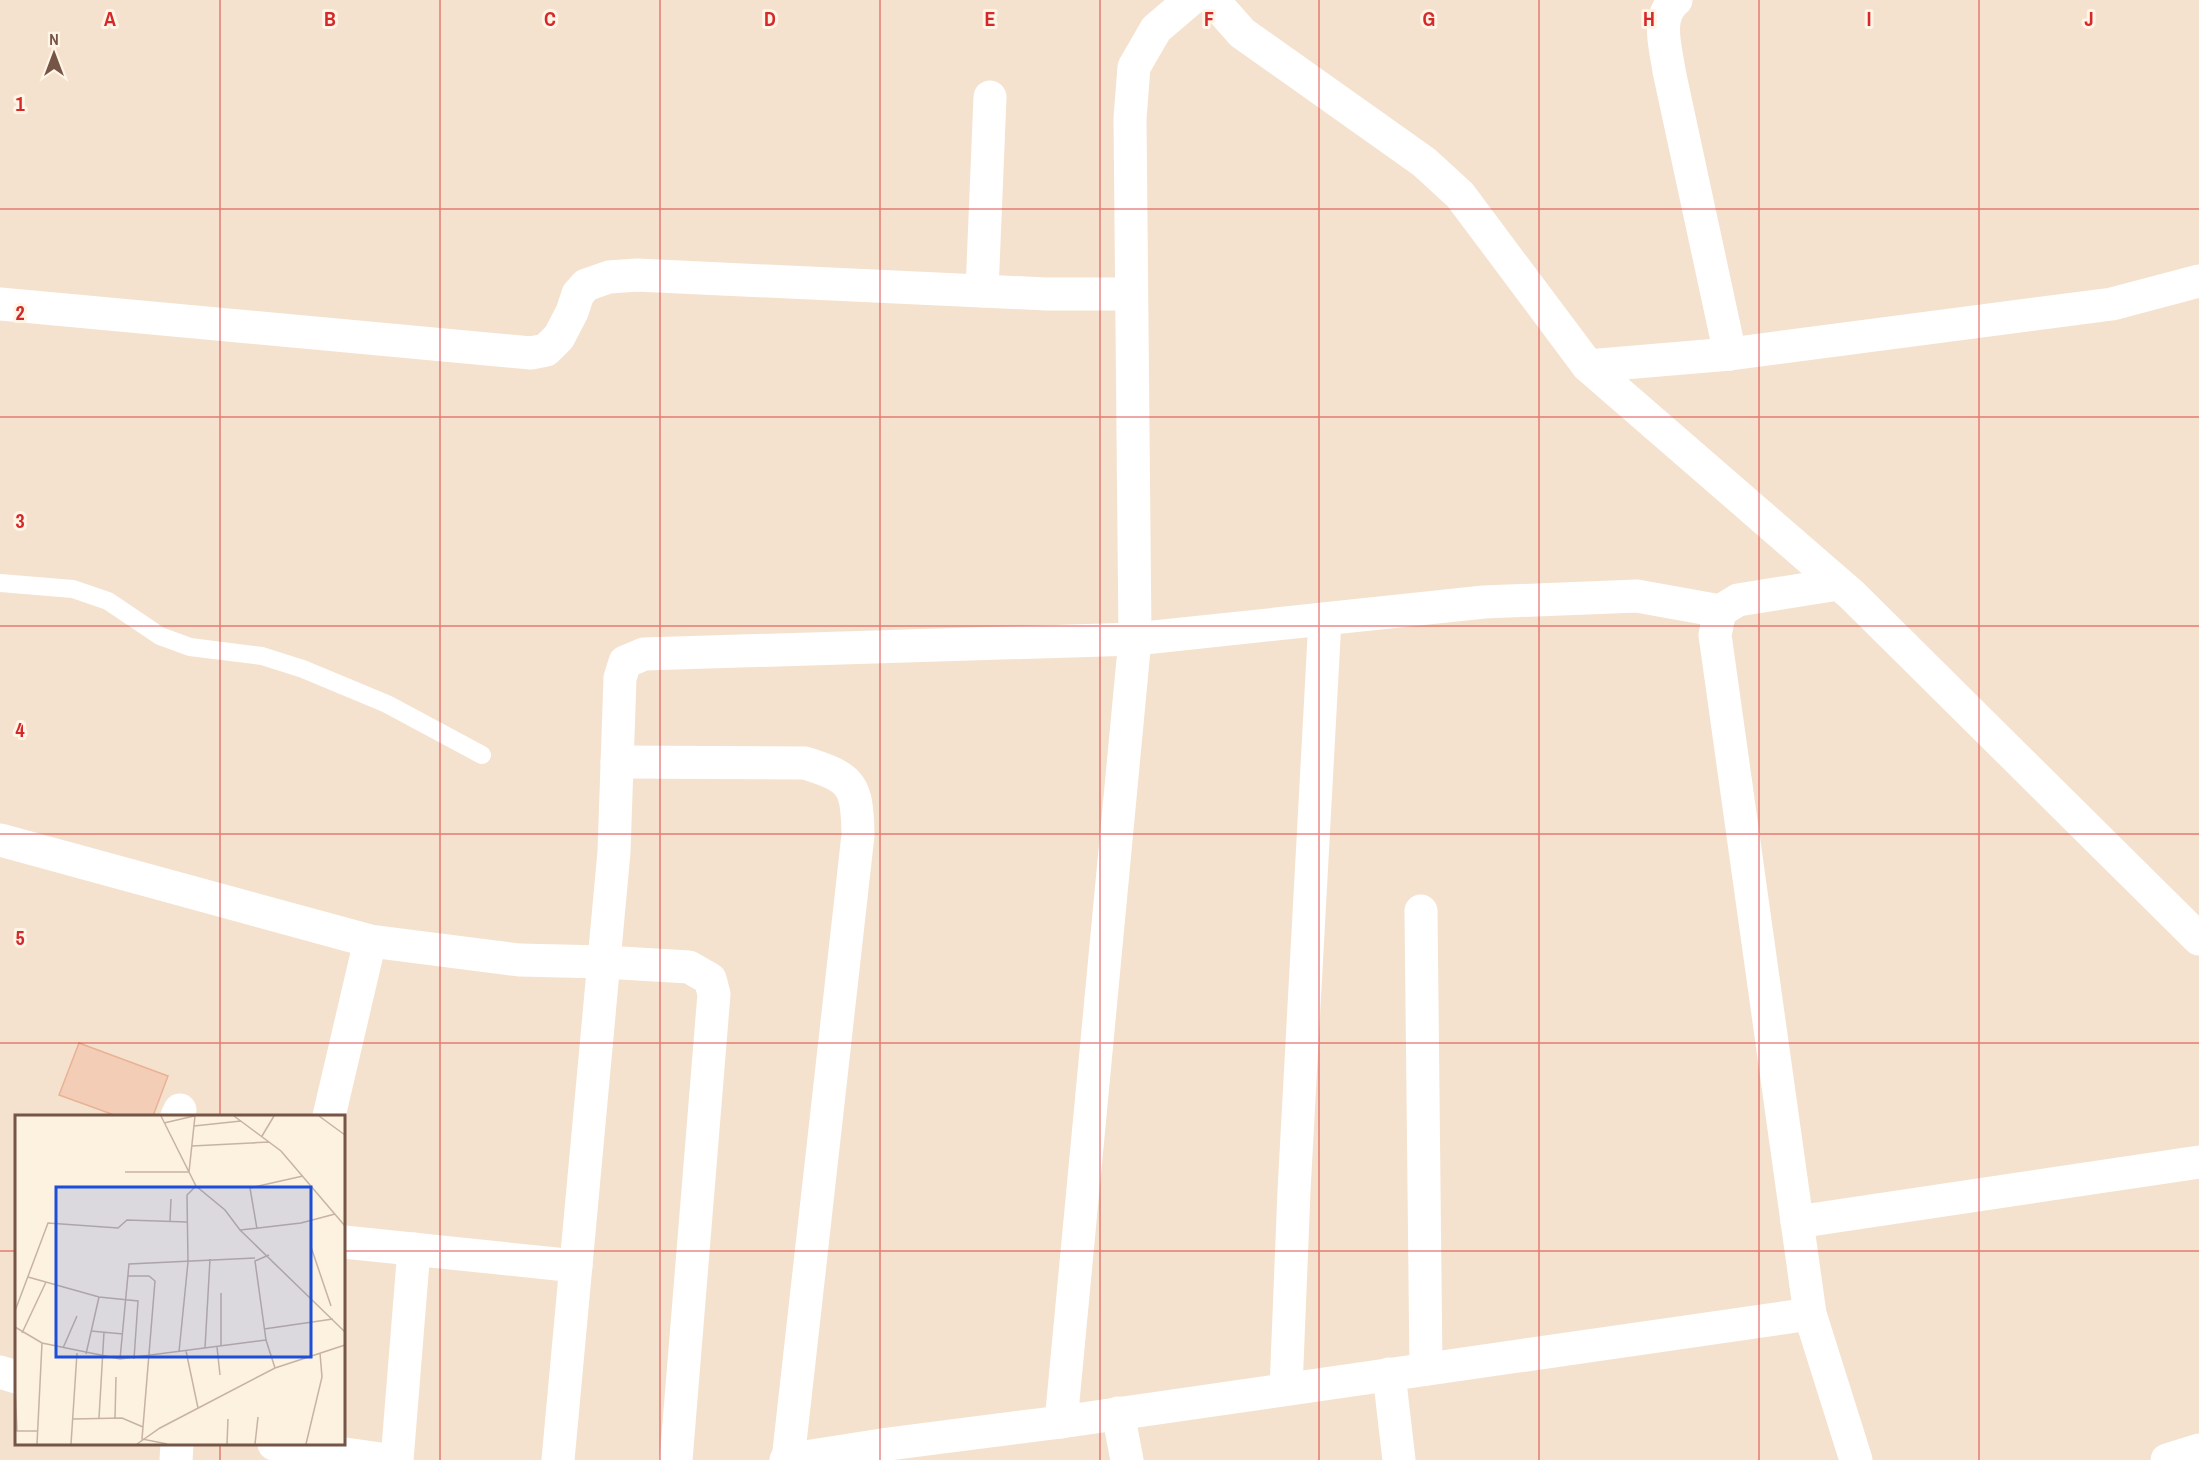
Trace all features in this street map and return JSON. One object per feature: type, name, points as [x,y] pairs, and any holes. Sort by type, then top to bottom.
[{"type":"street","points":[[1061,1422],[1135,639],[1130,118],[1134,67],[1156,29],[1190,0]]},
{"type":"street","points":[[1213,0],[1242,33],[1424,162],[1460,195],[1588,366],[1852,595],[2199,939]]},
{"type":"street","points":[[1676,0],[1669,5],[1662,27],[1669,71],[1730,354]]},
{"type":"street","points":[[982,291],[990,97]]},
{"type":"street","points":[[0,304],[531,353],[546,350],[559,337],[579,294],[586,285],[609,277],[637,275],[982,291],[1131,294]]},
{"type":"street","points":[[1588,366],[1730,354],[2112,304],[2199,281]]},
{"type":"street","points":[[558,1460],[614,852],[620,678],[625,662],[644,654],[1135,639],[1484,602],[1637,596],[1720,611],[1738,600],[1838,584]]},
{"type":"street","points":[[1720,611],[1715,635],[1810,1314],[1856,1460]]},
{"type":"street","points":[[1286,1389],[1294,1191],[1325,620]]},
{"type":"street","points":[[617,762],[805,763],[834,772],[848,784],[857,804],[858,835],[788,1460],[1810,1314]]},
{"type":"street","points":[[0,840],[370,941],[519,960],[689,967],[711,979],[714,994],[676,1460]]},
{"type":"street","points":[[1421,911],[1426,1369]]},
{"type":"street","points":[[329,1115],[370,941]]},
{"type":"street","points":[[1797,1222],[2199,1162]]},
{"type":"street","points":[[345,1242],[576,1266]]},
{"type":"street","points":[[398,1460],[414,1249]]},
{"type":"street","points":[[0,1372],[15,1377]]},
{"type":"street","points":[[1389,1374],[1399,1460]]},
{"type":"street","points":[[1118,1413],[1126,1460]]},
{"type":"street","points":[[176,1460],[177,1445]]},
{"type":"street","points":[[287,1445],[388,1460]]},
{"type":"street","points":[[2168,1460],[2199,1450]]},
{"type":"lane","points":[[0,583],[73,588],[108,601],[160,636],[190,647],[262,656],[303,669],[387,704],[482,755]]},
{"type":"shaded area","points":[[0,0],[2199,0],[2199,1460],[0,1460]]},
{"type":"building","points":[[79,1043],[168,1076],[153,1115],[114,1115],[59,1095]]}]
